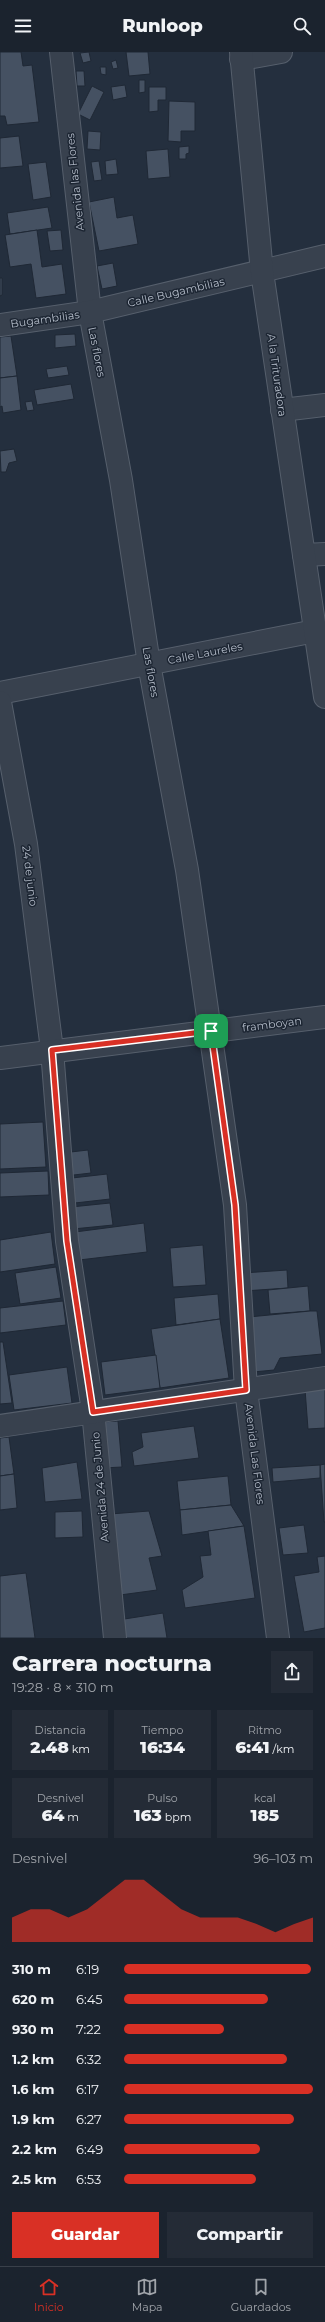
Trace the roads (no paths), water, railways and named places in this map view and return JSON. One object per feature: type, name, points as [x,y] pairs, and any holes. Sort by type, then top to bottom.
[{"type":"street","name":"Avenida las Flores","points":[[61,52],[90,312]]},
{"type":"street","points":[[241,55],[281,52]]},
{"type":"street","name":"A la Trituradora","points":[[241,55],[262,272],[282,410],[314,554],[315,631],[325,697]]},
{"type":"street","name":"Calle Bugambilias","points":[[90,312],[325,256]]},
{"type":"street","name":"Bugambilias","points":[[0,325],[90,312]]},
{"type":"street","name":"Las flores","points":[[90,312],[121,480],[149,664],[187,870],[211,1031]]},
{"type":"street","points":[[282,410],[325,405]]},
{"type":"street","name":"Calle Laureles","points":[[0,693],[315,631]]},
{"type":"street","name":"24 de junio","points":[[0,702],[26,844],[52,1050]]},
{"type":"street","name":"framboyan","points":[[0,1058],[52,1050],[325,1017]]},
{"type":"street","name":"Avenida Las Flores","points":[[211,1031],[235,1205],[246,1390],[278,1638]]},
{"type":"street","name":"Avenida 24 de Junio","points":[[52,1050],[67,1241],[93,1412],[115,1638]]},
{"type":"street","points":[[0,1426],[325,1378]]}]
